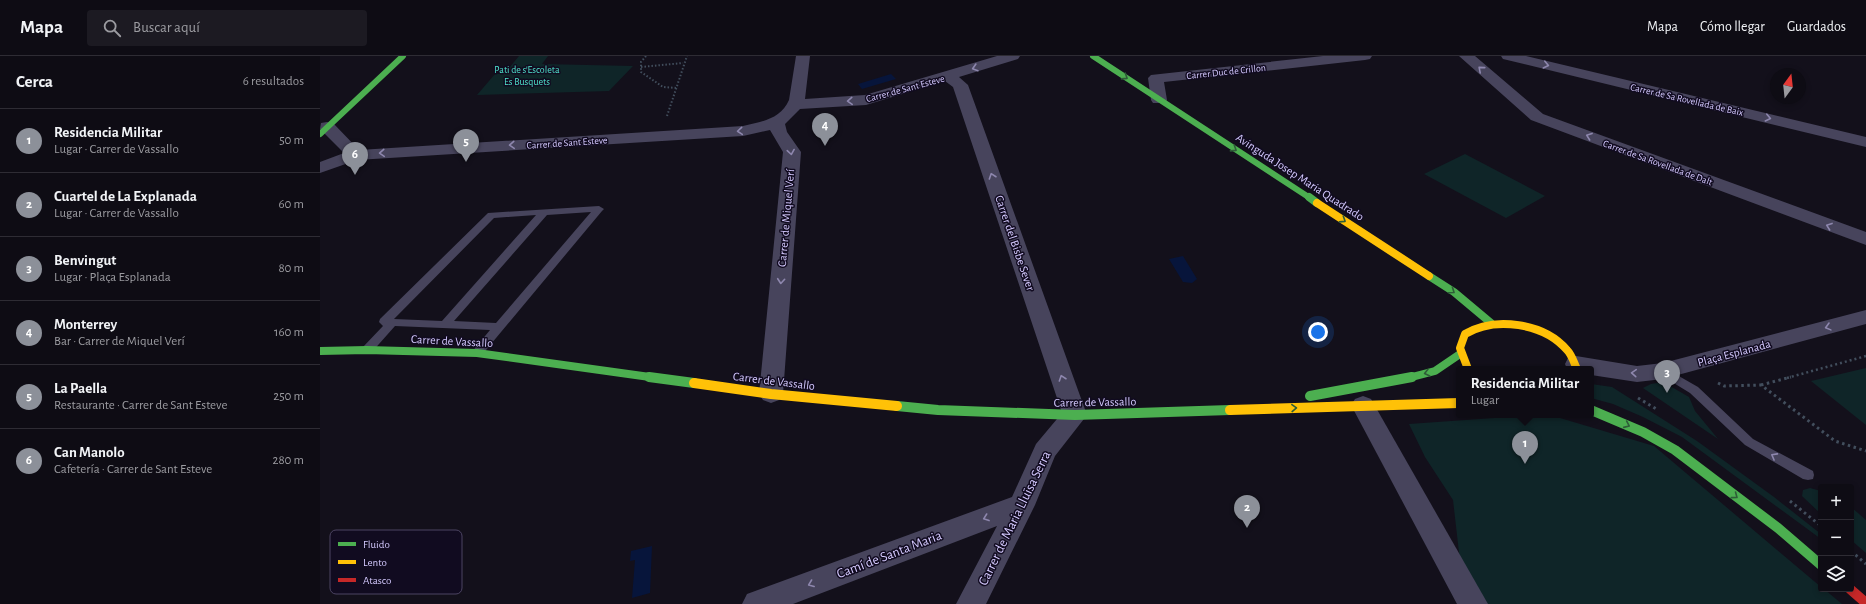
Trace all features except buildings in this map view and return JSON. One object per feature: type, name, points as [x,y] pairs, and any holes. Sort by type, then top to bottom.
[{"type":"street","points":[[355,155],[324,130],[403,56]]},
{"type":"street","points":[[777,123],[794,106],[797,100],[803,56]]},
{"type":"street","name":"Carrer de Sant Esteve","points":[[794,106],[819,101],[850,102],[866,100],[1013,56]]},
{"type":"street","name":"Avinguda Josep Maria Quadrado","points":[[1093,56],[1454,292],[1492,323]]},
{"type":"street","name":"Carrer Duc de Crillon","points":[[1159,100],[1156,78],[1365,56]]},
{"type":"street","name":"Carrer de Sa Rovellada de Dalt","points":[[1466,56],[1536,117],[1866,239]]},
{"type":"street","name":"Carrer de Sa Rovellada de Baix","points":[[1508,56],[1866,142]]},
{"type":"street","name":"Carrer del Bisbe Sever","points":[[948,76],[960,85],[1075,415]]},
{"type":"street","name":"Carrer de Sant Esteve","points":[[320,168],[355,155],[743,132],[777,123]]},
{"type":"street","name":"Carrer de Miquel Verí","points":[[770,394],[792,152],[787,141],[780,136],[777,130],[777,123]]},
{"type":"street","name":"Plaça Esplanada","points":[[1594,369],[1637,374],[1663,371],[1866,317]]},
{"type":"street","points":[[1466,366],[1460,354],[1461,342],[1466,333],[1477,326],[1492,323],[1511,323],[1532,328],[1550,338],[1566,350],[1575,366]]},
{"type":"street","name":"Carrer de Vassallo","points":[[320,351],[367,350],[478,353],[531,359],[770,394],[938,410],[1075,415],[1456,402]]},
{"type":"street","name":"Carrer de Vassallo","points":[[1227,410],[1396,381],[1435,372],[1460,354]]},
{"type":"street","points":[[1363,405],[1473,604]]},
{"type":"street","points":[[1594,411],[1643,432],[1675,450],[1778,528],[1818,562]]},
{"type":"street","name":"Carrer de Maria Lluïsa Serra","points":[[971,604],[1022,505],[1045,451],[1075,415]]},
{"type":"street","name":"Camí de Santa Maria","points":[[757,604],[1022,505]]},
{"type":"street","points":[[1853,592],[1866,603]]},
{"type":"lane","points":[[478,353],[599,209],[491,215],[384,322],[500,326]]},
{"type":"lane","points":[[444,325],[544,212]]},
{"type":"lane","points":[[367,350],[392,323]]},
{"type":"lane","points":[[1663,371],[1694,390],[1749,442],[1808,475]]},
{"type":"path","points":[[646,56],[641,62],[641,72],[663,87],[677,88]]},
{"type":"path","points":[[664,123],[687,56]]},
{"type":"path","points":[[641,67],[684,63]]},
{"type":"path","points":[[1686,366],[1724,386],[1761,385],[1866,356]]},
{"type":"path","points":[[1761,385],[1835,441],[1866,452]]},
{"type":"path","points":[[1854,554],[1866,564]]},
{"type":"green space","name":"Pati de s'Escoleta Es Busquets","points":[[519,56],[548,56],[542,64],[633,66],[609,91],[477,95],[495,74],[504,74]]},
{"type":"green space","points":[[1465,154],[1545,196],[1506,218],[1424,174]]},
{"type":"green space","points":[[1866,368],[1866,425],[1811,381]]},
{"type":"green space","points":[[1663,382],[1689,397],[1695,411],[1718,439],[1643,388],[1651,384]]},
{"type":"green space","points":[[1594,384],[1612,387],[1697,441],[1774,497],[1818,532],[1818,537],[1682,437],[1643,417],[1613,404],[1594,399]]},
{"type":"green space","points":[[1494,418],[1560,418],[1654,446],[1818,584],[1818,592],[1828,592],[1842,604],[1483,604],[1460,561],[1453,500],[1425,457],[1409,424]]},
{"type":"green space","points":[[1810,488],[1818,490],[1818,511],[1802,496],[1803,490]]},
{"type":"green space","points":[[1854,510],[1866,520],[1866,553],[1854,543]]},
{"type":"water","points":[[891,74],[896,79],[862,89],[858,84]]},
{"type":"water","points":[[1183,256],[1197,279],[1192,283],[1183,282],[1169,259]]},
{"type":"water","points":[[652,546],[650,593],[632,598],[635,560],[630,561],[631,551]]},
{"type":"traffic: fast","points":[[320,134],[403,56]]},
{"type":"traffic: fast","points":[[1093,56],[1317,203]]},
{"type":"traffic: fast","points":[[1429,276],[1454,292],[1491,323]]},
{"type":"traffic: fast","points":[[320,351],[367,350],[477,353],[694,383]]},
{"type":"traffic: fast","points":[[1310,396],[1396,381],[1435,371],[1460,354]]},
{"type":"traffic: fast","points":[[897,406],[938,410],[1075,415],[1230,410]]},
{"type":"traffic: fast","points":[[1594,411],[1643,432],[1675,450],[1778,528],[1818,562]]},
{"type":"traffic: slow","points":[[1317,203],[1429,276]]},
{"type":"traffic: slow","points":[[1467,366],[1460,348],[1465,334],[1475,328],[1492,324],[1515,325],[1539,331],[1549,336],[1559,342],[1567,350],[1576,366]]},
{"type":"traffic: slow","points":[[694,383],[771,394],[897,406]]},
{"type":"traffic: slow","points":[[1230,410],[1456,403]]},
{"type":"traffic: jam","points":[[1853,592],[1866,603]]},
{"type":"place","name":"Monterrey","points":[[825,146]]},
{"type":"place","name":"La Paella","points":[[466,162]]},
{"type":"place","name":"Can Manolo","points":[[355,175]]},
{"type":"place","name":"Benvingut","points":[[1667,393]]},
{"type":"place","name":"Residencia Militar","points":[[1525,464]]},
{"type":"place","name":"Cuartel de La Explanada","points":[[1247,528]]}]
